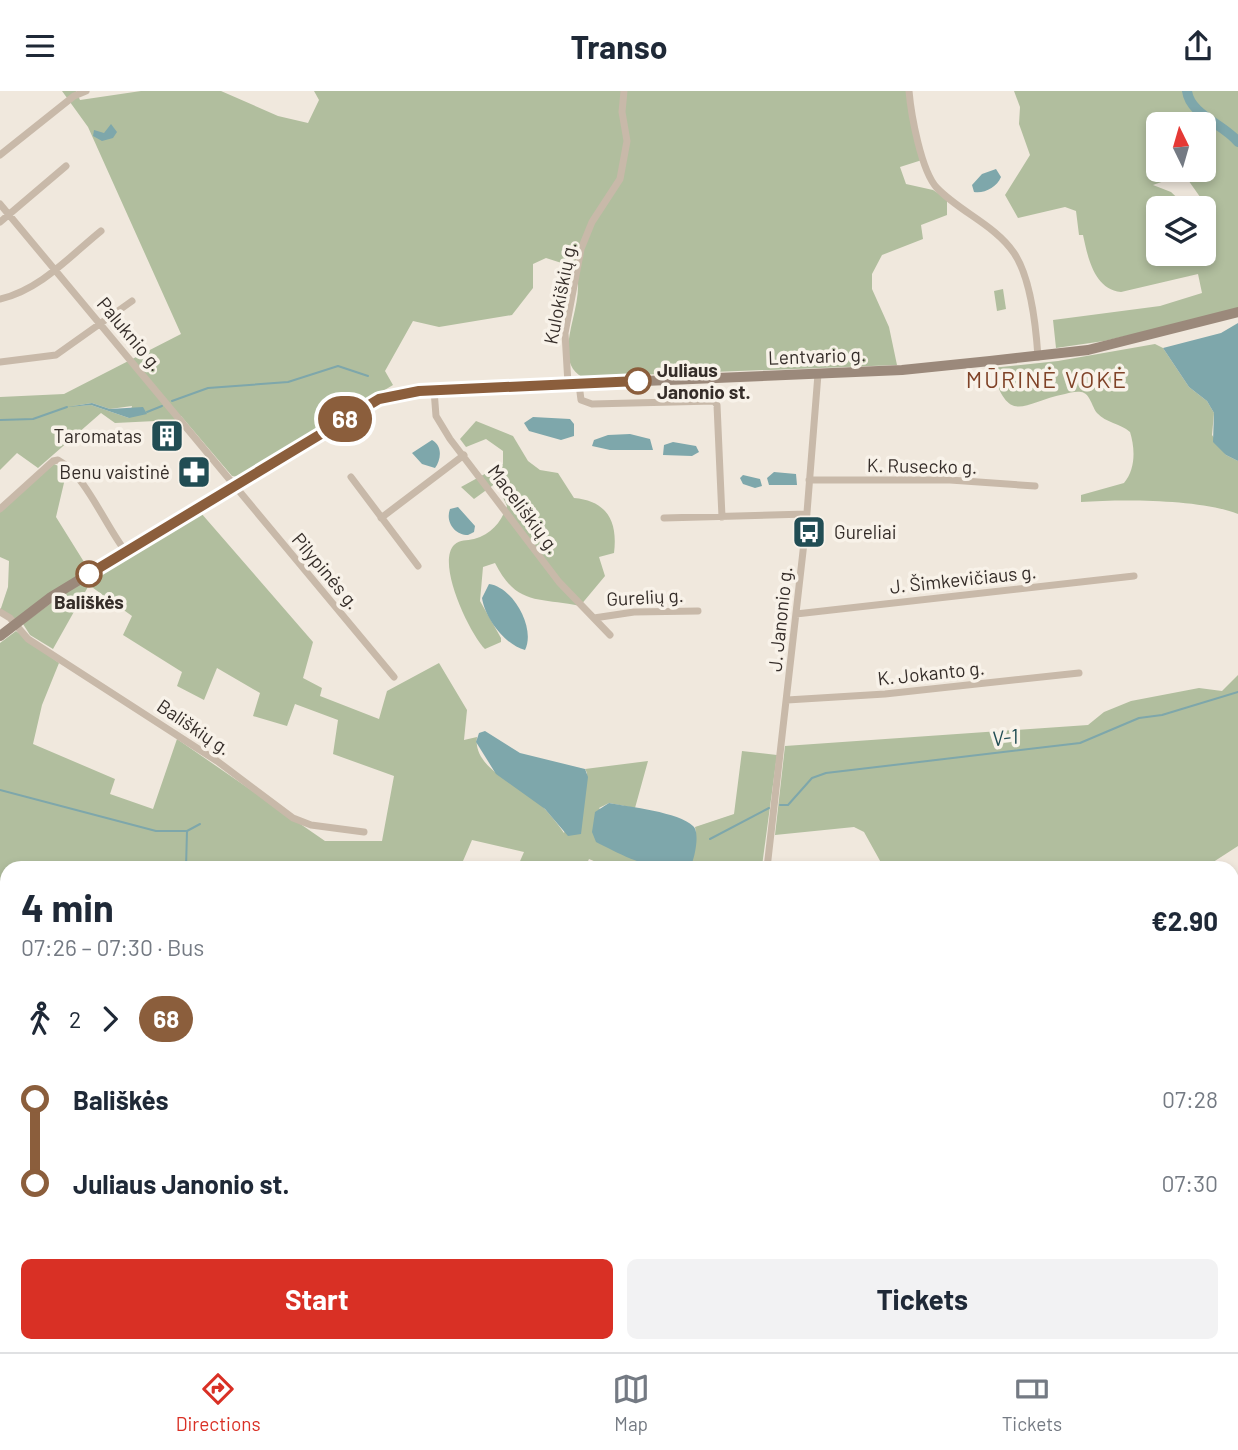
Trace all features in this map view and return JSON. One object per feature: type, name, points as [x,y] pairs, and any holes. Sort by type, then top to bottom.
[{"type":"main road","name":"Lentvario g.","points":[[0,636],[51,597],[379,399],[434,390],[902,370],[1038,357],[1111,346],[1234,313]]},
{"type":"street","points":[[0,155],[74,96],[86,91]]},
{"type":"street","name":"Kulokiškių g.","points":[[573,384],[565,333],[579,260],[592,222],[620,179],[627,141],[622,112],[624,91]]},
{"type":"street","points":[[909,91],[912,120],[936,187],[1002,241],[1016,256],[1036,329],[1038,357]]},
{"type":"street","points":[[0,222],[66,166]]},
{"type":"street","name":"Paluknio g.","points":[[0,204],[234,485]]},
{"type":"street","points":[[0,299],[22,292],[101,231]]},
{"type":"street","points":[[0,362],[56,355],[102,325],[132,301]]},
{"type":"street","name":"J. Janonio g.","points":[[768,861],[807,514],[818,374]]},
{"type":"street","points":[[573,384],[581,400],[592,404],[714,401],[718,405],[722,517]]},
{"type":"street","name":"Maceliškių g.","points":[[434,390],[440,423],[559,582],[610,635]]},
{"type":"street","points":[[381,518],[464,455]]},
{"type":"street","points":[[0,509],[52,461],[58,460],[85,488],[109,531],[126,552]]},
{"type":"street","points":[[351,477],[418,566]]},
{"type":"street","name":"K. Rusecko g.","points":[[809,480],[941,480],[1035,486]]},
{"type":"street","name":"Pilypinės g.","points":[[234,485],[394,677]]},
{"type":"street","points":[[664,518],[807,514]]},
{"type":"street","name":"J. Šimkevičiaus g.","points":[[796,614],[1134,576]]},
{"type":"street","name":"Gurelių g.","points":[[594,618],[634,612],[698,611]]},
{"type":"street","name":"Bališkių g.","points":[[0,613],[15,624],[28,639],[217,761],[293,818],[311,825],[364,832]]},
{"type":"street","name":"K. Jokanto g.","points":[[786,700],[885,694],[1079,673]]},
{"type":"green space","points":[[62,91],[76,91],[80,100],[141,91],[221,91],[278,116],[308,123],[319,100],[314,91],[906,91],[922,160],[900,167],[906,184],[933,190],[947,199],[947,215],[921,225],[923,239],[882,255],[872,274],[872,289],[889,327],[897,365],[582,377],[572,368],[568,356],[578,280],[574,267],[546,258],[533,264],[533,288],[512,315],[439,327],[413,321],[385,371],[393,385],[239,477],[232,476],[181,416],[176,420],[115,423],[101,413],[38,468],[17,453],[0,470],[0,397],[64,394],[181,334],[88,127]],"holes":[[[92,403],[110,409],[132,406],[129,418],[91,405],[73,406]]]},
{"type":"green space","points":[[1014,91],[1238,91],[1238,310],[1104,341],[1056,348],[1053,320],[1160,306],[1202,293],[1198,274],[1121,292],[1112,290],[1098,279],[1094,271],[1083,235],[1079,235],[1076,211],[1065,207],[1018,218],[1005,195],[1030,155],[1019,124],[1020,107]],"holes":[[[1146,112],[1216,112],[1216,182],[1189,182],[1199,196],[1216,196],[1216,266],[1146,266],[1146,196],[1175,196],[1153,185],[1161,182],[1146,182]]]},
{"type":"green space","points":[[1003,289],[1006,309],[997,311],[994,291]]},
{"type":"green space","points":[[1155,344],[1163,348],[1189,387],[1207,401],[1214,413],[1212,435],[1226,455],[1238,461],[1238,514],[1182,503],[1081,502],[1081,495],[1124,483],[1131,471],[1133,458],[1130,432],[1101,416],[1087,395],[1081,392],[1018,407],[1011,405],[1004,398],[991,368],[1058,361]]},
{"type":"green space","points":[[476,421],[513,436],[528,461],[540,470],[558,473],[574,498],[595,503],[602,508],[612,522],[615,542],[614,553],[599,557],[605,576],[580,606],[521,594],[503,577],[495,563],[483,567],[480,601],[501,638],[501,642],[485,649],[464,615],[449,567],[454,545],[491,531],[507,506],[496,483],[474,499],[461,487],[503,464],[503,451],[486,439],[466,447],[460,439]]},
{"type":"green space","points":[[54,464],[67,470],[56,517],[89,570],[16,620],[0,611],[8,587],[9,561],[0,557],[0,511]]},
{"type":"green space","points":[[201,513],[313,642],[303,678],[322,688],[320,696],[379,719],[387,691],[439,663],[467,710],[464,740],[477,737],[477,747],[486,763],[537,801],[564,833],[587,773],[585,769],[648,761],[635,808],[609,803],[599,808],[651,861],[520,861],[524,852],[472,840],[463,861],[0,861],[0,643],[16,631],[59,663],[42,705],[33,744],[115,779],[110,794],[153,809],[177,739],[325,841],[382,841],[394,776],[333,754],[338,720],[295,704],[287,726],[253,716],[260,693],[217,668],[204,700],[177,686],[182,672],[123,635],[132,616],[89,585],[53,649],[30,635],[23,624],[62,595]]},
{"type":"green space","points":[[1238,675],[1238,846],[1215,861],[880,861],[864,832],[854,827],[775,835],[785,746],[1088,725],[1104,712],[1131,701],[1199,688],[1222,691]]},
{"type":"green space","points":[[742,751],[777,755],[763,861],[685,861],[696,833],[695,827],[734,814]]},
{"type":"water","points":[[111,124],[117,132],[113,138],[102,141],[93,136],[94,130],[104,133]]},
{"type":"water","points":[[996,169],[1001,177],[996,184],[986,191],[974,192],[972,185],[982,174]]},
{"type":"water","points":[[1238,323],[1238,461],[1226,455],[1213,442],[1214,413],[1207,401],[1189,387],[1163,348],[1221,333]]},
{"type":"water","points":[[92,403],[110,409],[143,407],[147,414],[129,418],[91,405],[67,407]]},
{"type":"water","points":[[533,417],[570,419],[574,424],[574,436],[561,440],[529,431],[524,423]]},
{"type":"water","points":[[630,434],[650,439],[653,450],[610,450],[592,446],[594,440],[608,435]]},
{"type":"water","points":[[432,440],[440,453],[435,468],[422,464],[412,453]]},
{"type":"water","points":[[673,442],[696,446],[699,452],[692,456],[663,455],[664,445]]},
{"type":"water","points":[[774,472],[796,474],[797,485],[769,485],[767,478]]},
{"type":"water","points":[[743,475],[760,479],[762,486],[755,488],[743,484],[740,478]]},
{"type":"water","points":[[458,507],[475,526],[474,532],[468,535],[459,533],[450,523],[450,509]]},
{"type":"water","points":[[489,584],[506,592],[520,610],[527,631],[525,650],[503,637],[487,614],[482,598]]},
{"type":"water","points":[[485,731],[520,753],[585,769],[588,777],[581,834],[568,836],[545,809],[496,774],[476,742],[479,733]]},
{"type":"water","points":[[609,803],[641,808],[686,821],[695,829],[697,838],[692,861],[637,861],[596,842],[592,832],[595,812]]},
{"type":"waterway","points":[[1187,91],[1194,107],[1238,142]]},
{"type":"waterway","points":[[172,401],[208,388],[288,382],[338,366],[368,376]]},
{"type":"waterway","points":[[147,412],[162,406]]},
{"type":"waterway","points":[[0,420],[33,419],[67,407]]},
{"type":"waterway","name":"V-1","points":[[780,805],[788,805],[812,778],[826,773],[1080,743],[1139,718],[1162,715],[1238,692]]},
{"type":"waterway","points":[[0,790],[156,831],[187,831],[200,824]]},
{"type":"waterway","name":"V-1","points":[[710,839],[769,808]]},
{"type":"waterway","points":[[186,861],[187,831]]},
{"type":"bus line","name":"68","points":[[89,574],[379,399],[419,391],[638,381]]},
{"type":"place","name":"Juliaus Janonio st.","points":[[638,381]]},
{"type":"place","name":"Taromatas","points":[[167,436]]},
{"type":"place","name":"Benu vaistinė","points":[[194,472]]},
{"type":"place","name":"Gureliai","points":[[809,532]]},
{"type":"place","name":"Bališkės","points":[[89,574]]},
{"type":"district","name":"MŪRINĖ VOKĖ","points":[[1047,380]]}]
